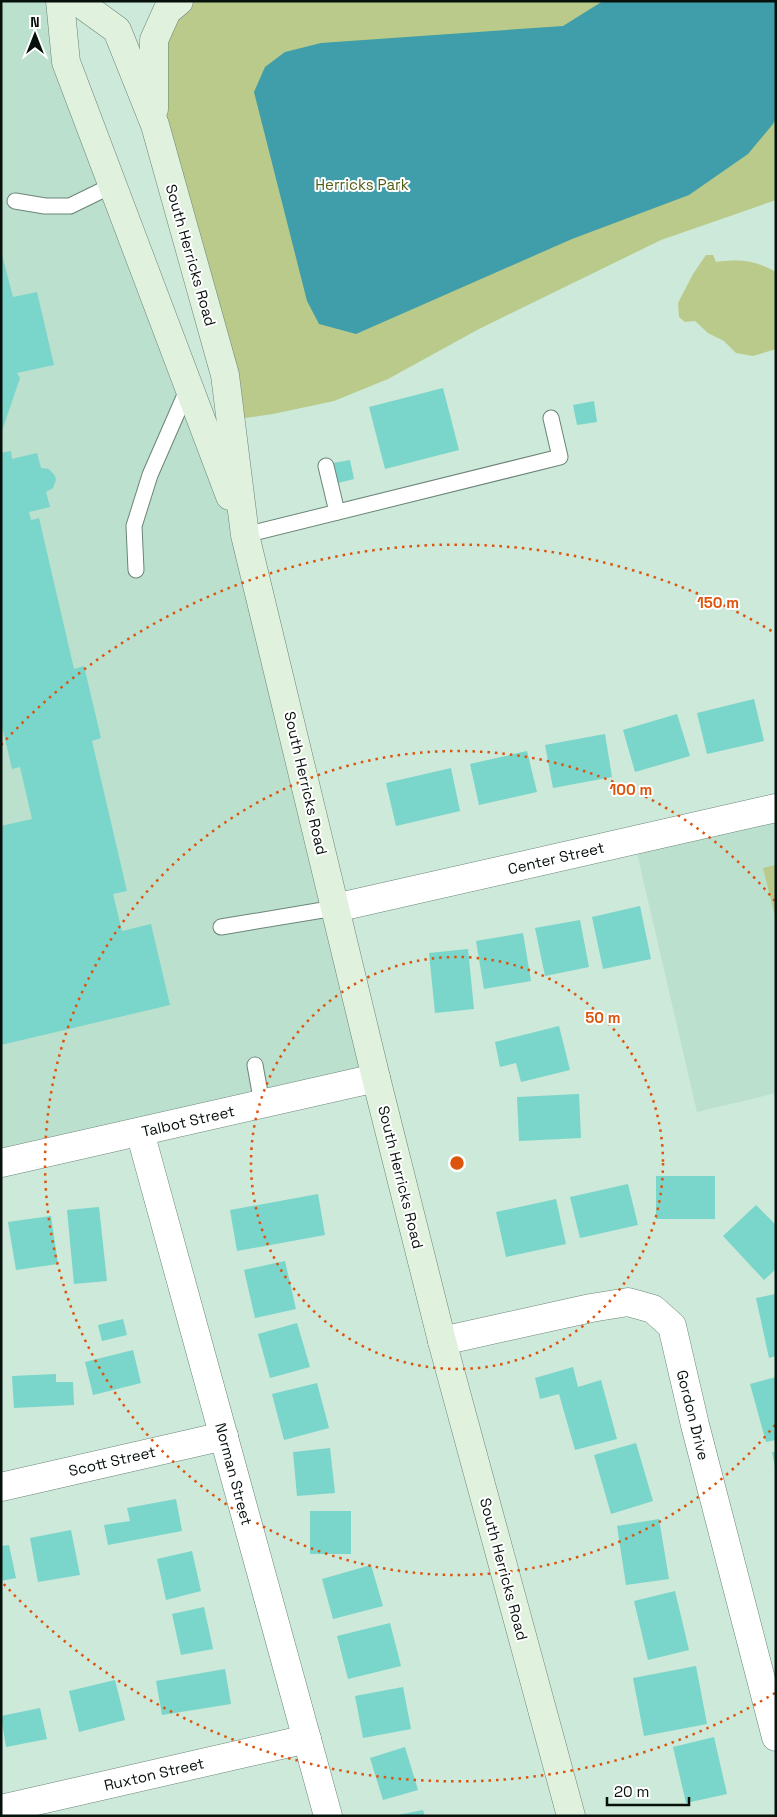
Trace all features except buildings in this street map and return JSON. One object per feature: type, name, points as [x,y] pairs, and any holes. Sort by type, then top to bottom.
[{"type":"main road","name":"South Herricks Road","points":[[60,1],[66,62],[245,535]]},
{"type":"main road","name":"South Herricks Road","points":[[77,1],[117,30],[154,125],[225,375],[245,535],[376,1078],[442,1341],[571,1816]]},
{"type":"main road","points":[[154,125],[154,40],[167,11],[179,1]]},
{"type":"street","name":"Center Street","points":[[335,908],[776,808]]},
{"type":"street","name":"Talbot Street","points":[[1,1163],[376,1078]]},
{"type":"street","name":"Norman Street","points":[[140,1132],[328,1816]]},
{"type":"street","name":"Gordon Drive","points":[[442,1341],[591,1308],[628,1302],[653,1309],[672,1326],[695,1424],[776,1737]]},
{"type":"street","name":"Scott Street","points":[[1,1487],[224,1436]]},
{"type":"street","name":"Ruxton Street","points":[[1,1809],[307,1739]]},
{"type":"lane","points":[[15,201],[45,206],[70,206],[113,185]]},
{"type":"lane","points":[[136,570],[134,526],[150,475],[188,388]]},
{"type":"lane","points":[[245,535],[560,457],[551,418]]},
{"type":"lane","points":[[326,466],[337,512]]},
{"type":"lane","points":[[221,927],[335,908]]},
{"type":"lane","points":[[255,1065],[262,1104]]},
{"type":"shaded area","points":[[1,1],[60,1],[66,62],[245,535],[376,1078],[1,1163]]},
{"type":"shaded area","points":[[776,808],[776,1093],[697,1112],[634,840]]},
{"type":"green space","name":"Herricks Park","points":[[179,1],[776,1],[776,200],[661,240],[479,329],[388,379],[334,401],[273,414],[231,420],[155,125],[167,11]]},
{"type":"green space","points":[[706,255],[713,255],[716,262],[747,261],[776,272],[776,349],[753,356],[736,353],[724,341],[708,333],[695,321],[685,322],[679,317],[678,303],[693,274]]},
{"type":"green space","points":[[776,865],[776,920],[763,868]]},
{"type":"water","points":[[603,1],[776,1],[776,118],[748,154],[689,195],[572,239],[356,334],[319,324],[307,301],[254,92],[265,67],[285,52],[321,43],[563,26]]}]
